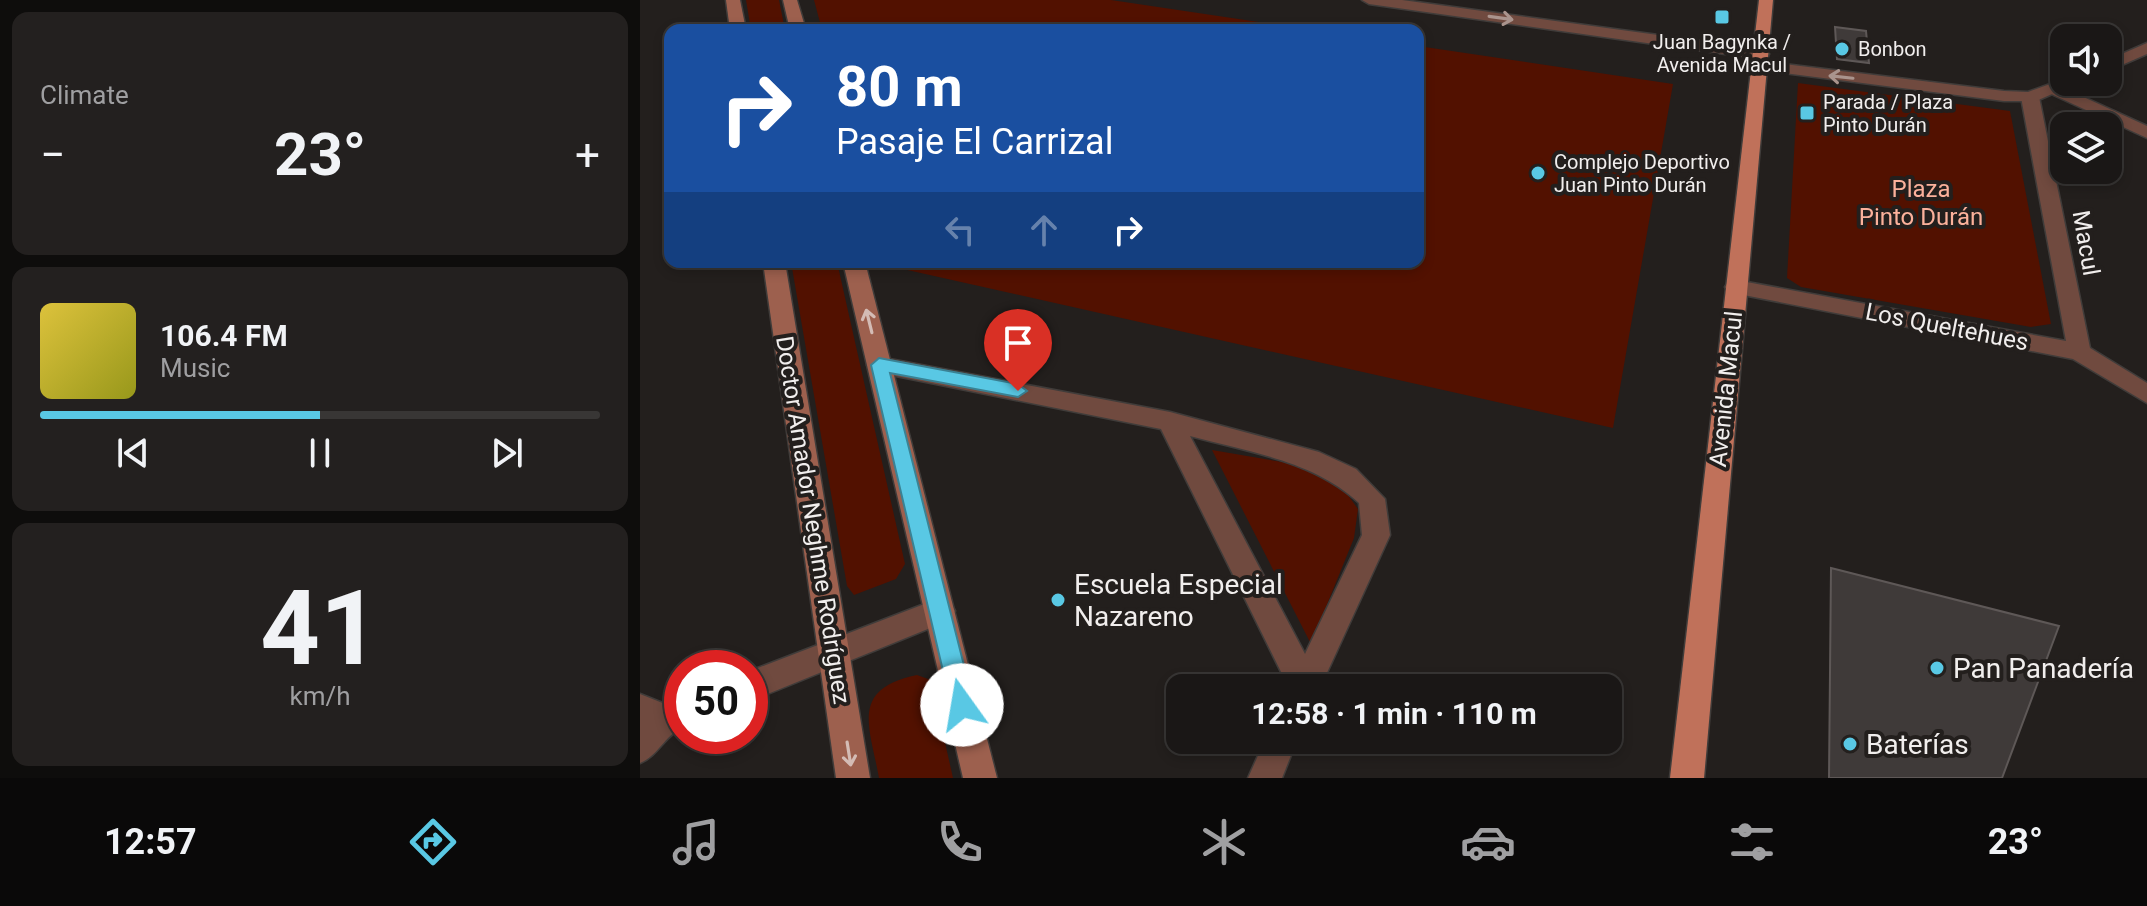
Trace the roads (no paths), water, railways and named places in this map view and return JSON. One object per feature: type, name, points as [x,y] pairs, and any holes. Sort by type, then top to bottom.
[{"type":"main road","points":[[733,0],[737,24]]},
{"type":"main road","points":[[790,0],[796,24]]},
{"type":"main road","name":"Avenida Macul","points":[[1687,778],[1766,0]]},
{"type":"main road","name":"Doctor Amador Neghme Rodríguez","points":[[775,268],[853,778]]},
{"type":"main road","points":[[855,268],[980,778]]},
{"type":"street","points":[[1369,0],[1760,60],[2030,97],[2050,91]]},
{"type":"street","points":[[2122,60],[2147,48]]},
{"type":"street","points":[[2082,96],[2147,133]]},
{"type":"street","name":"Macul","points":[[2030,97],[2079,352]]},
{"type":"street","name":"Los Queltehues","points":[[1736,287],[2079,352],[2147,394]]},
{"type":"street","points":[[879,365],[1170,421],[1319,462],[1347,476],[1372,499],[1376,535],[1310,674]]},
{"type":"street","points":[[1170,421],[1298,674]]},
{"type":"street","points":[[768,679],[940,611]]},
{"type":"street","points":[[640,747],[662,714]]},
{"type":"street","points":[[1265,778],[1275,754]]},
{"type":"place","name":"Juan Bagynka / Avenida Macul","points":[[1722,17]]},
{"type":"place","name":"Bonbon","points":[[1842,49]]},
{"type":"place","name":"Parada / Plaza Pinto Durán","points":[[1807,113]]},
{"type":"place","name":"Complejo Deportivo Juan Pinto Durán","points":[[1538,173]]},
{"type":"place","name":"Escuela Especial Nazareno","points":[[1058,600]]},
{"type":"place","name":"Pan Panadería","points":[[1937,668]]},
{"type":"place","name":"Baterías","points":[[1850,744]]},
{"type":"park label","name":"Plaza Pinto Durán","points":[[1921,203]]}]
